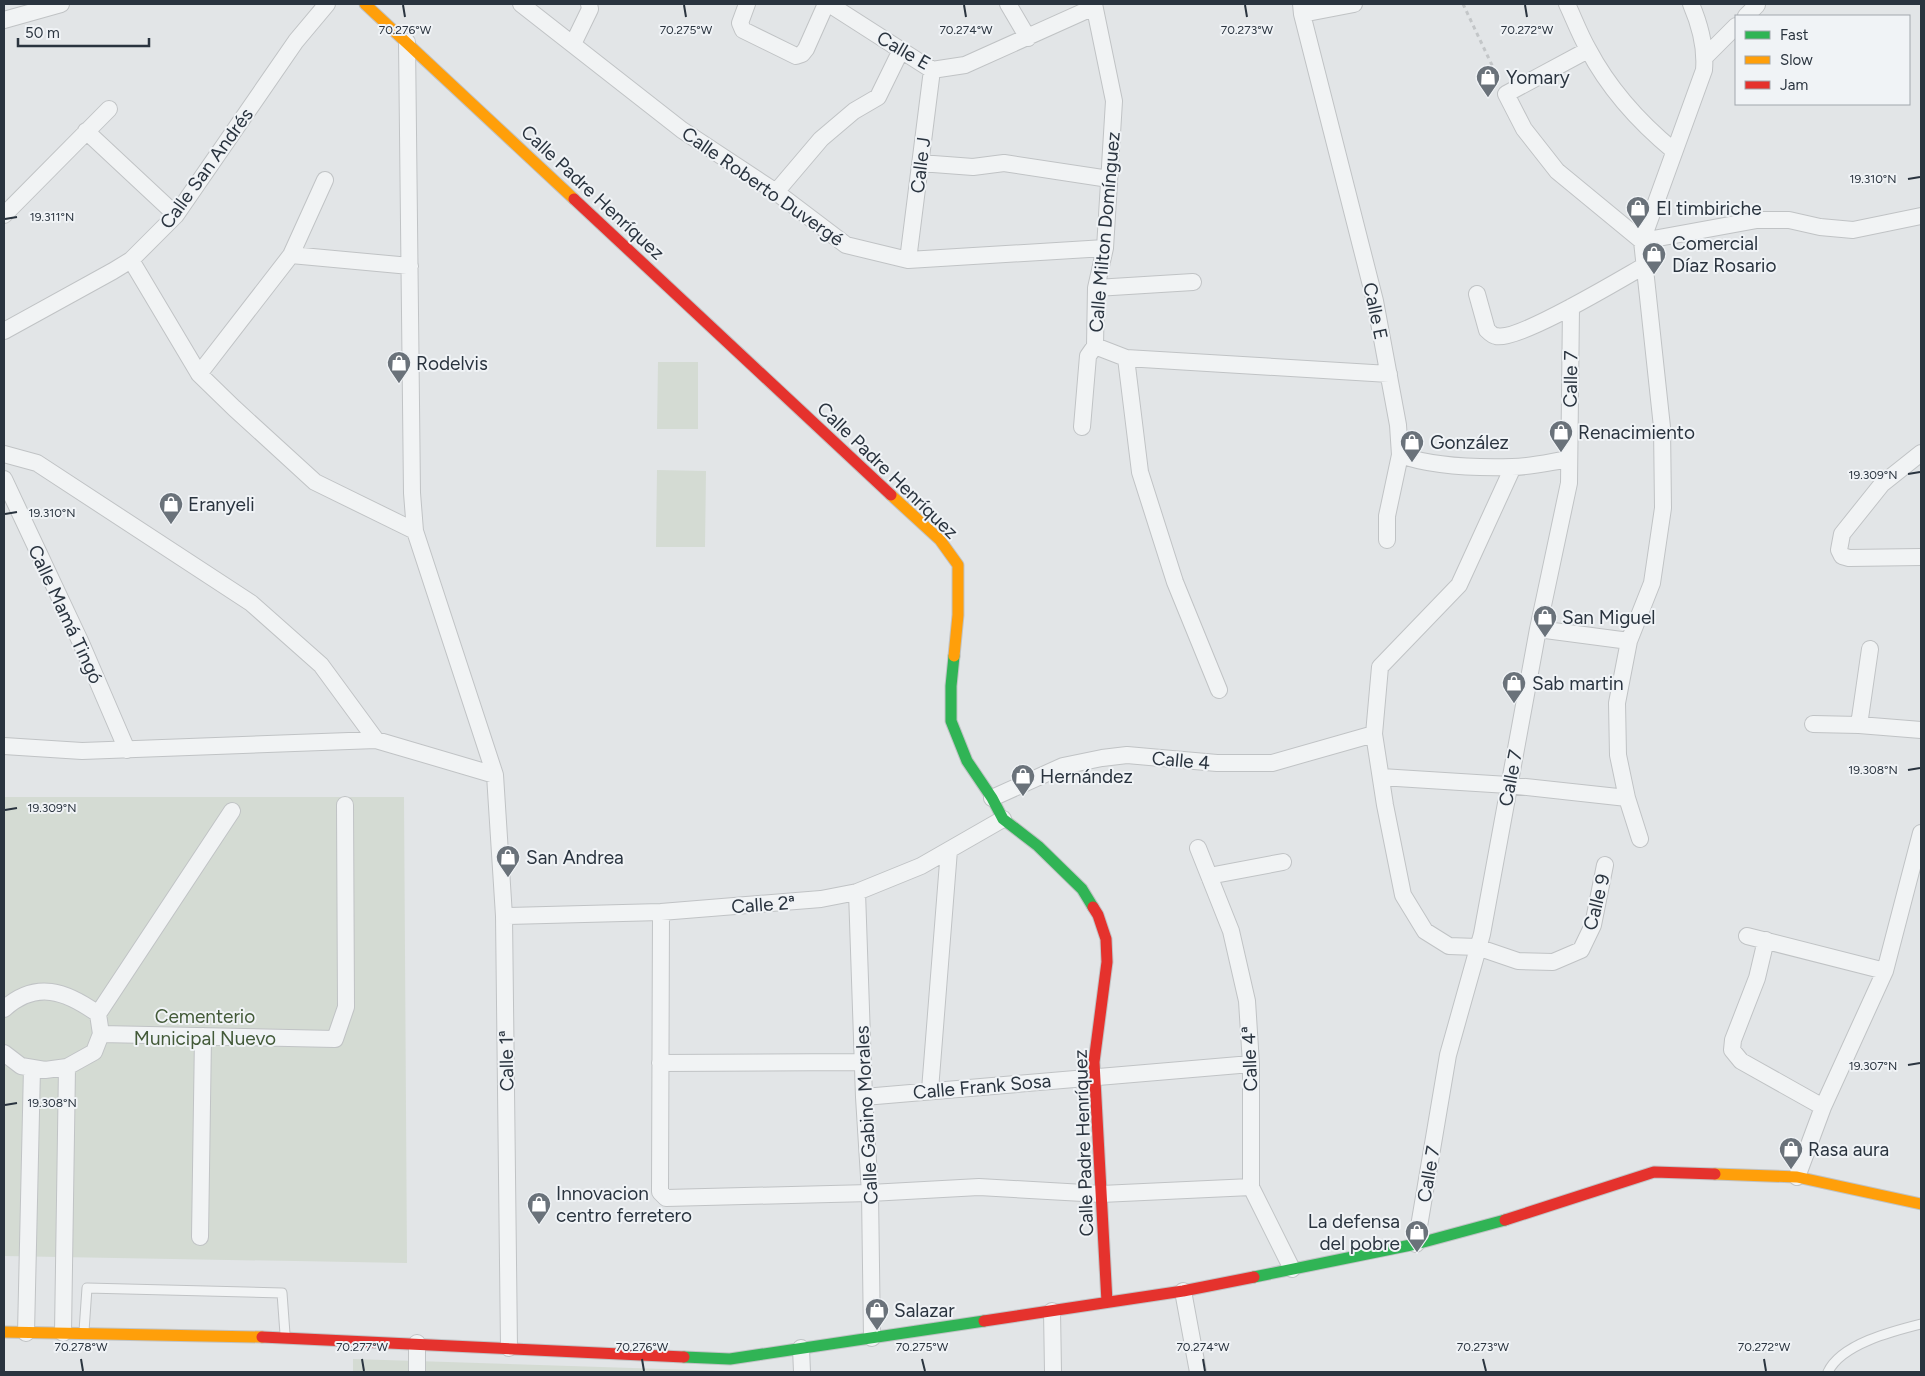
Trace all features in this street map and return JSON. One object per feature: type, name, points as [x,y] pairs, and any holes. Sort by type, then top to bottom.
[{"type":"main road","name":"Calle Padre Henríquez","points":[[365,4],[940,540],[958,565],[958,615],[951,686],[951,721],[967,761],[992,798],[1003,819],[1038,846],[1082,889],[1098,915],[1106,940],[1107,962],[1094,1062],[1107,1302]]},
{"type":"main road","points":[[4,1332],[286,1337],[730,1359],[1183,1291],[1416,1244],[1507,1220],[1654,1172],[1797,1177],[1921,1204]]},
{"type":"street","points":[[4,20],[61,4]]},
{"type":"street","name":"Calle San Andrés","points":[[4,331],[131,260],[176,216],[296,41],[327,4]]},
{"type":"street","name":"Calle Roberto Duvergé","points":[[521,4],[682,130],[776,192],[846,245],[908,260],[1105,248]]},
{"type":"street","points":[[573,44],[590,9],[589,4]]},
{"type":"street","points":[[747,4],[740,23],[743,30],[796,56],[802,54],[806,49],[828,4]]},
{"type":"street","name":"Calle E","points":[[828,4],[932,70],[965,65],[1028,38],[1094,5]]},
{"type":"street","points":[[1008,4],[1028,38]]},
{"type":"street","points":[[1302,9],[1354,4]]},
{"type":"street","points":[[1567,4],[1588,50],[1628,108],[1649,130],[1674,151]]},
{"type":"street","points":[[1640,839],[1627,798],[1618,755],[1616,703],[1629,641],[1652,583],[1663,508],[1662,427],[1642,241],[1704,70],[1706,58],[1701,30],[1691,4]]},
{"type":"street","name":"Calle Milton Domínguez","points":[[1094,5],[1114,100],[1105,248],[1096,288],[1095,346],[1126,358],[1389,374]]},
{"type":"street","name":"Calle E","points":[[1302,9],[1375,301],[1398,426],[1400,455],[1387,516],[1387,540]]},
{"type":"street","points":[[1706,58],[1735,27]]},
{"type":"street","name":"Calle 1ª","points":[[407,42],[412,493],[415,531],[495,775],[504,916],[509,1348]]},
{"type":"street","points":[[776,192],[822,139],[854,110],[878,97],[901,50]]},
{"type":"street","points":[[1588,50],[1506,94],[1524,128],[1557,171],[1642,241],[1757,220],[1789,220],[1820,227],[1853,230],[1921,216]]},
{"type":"street","name":"Calle J","points":[[908,260],[932,70]]},
{"type":"street","points":[[4,215],[109,109]]},
{"type":"street","points":[[86,131],[176,216]]},
{"type":"street","points":[[920,164],[972,167],[1004,163],[1109,179]]},
{"type":"street","points":[[199,374],[292,255],[325,180]]},
{"type":"street","points":[[292,255],[410,266]]},
{"type":"street","points":[[131,260],[199,374],[315,482],[415,531]]},
{"type":"street","points":[[1477,294],[1486,330],[1496,337],[1513,335],[1572,307],[1644,266]]},
{"type":"street","points":[[1096,288],[1192,282]]},
{"type":"street","name":"Calle 7","points":[[1416,1244],[1448,1055],[1482,934],[1538,629],[1569,483],[1572,307]]},
{"type":"street","points":[[1082,427],[1088,356],[1095,346]]},
{"type":"street","points":[[1126,358],[1140,472],[1175,582],[1219,690]]},
{"type":"street","points":[[1921,453],[1882,484],[1842,534],[1839,550],[1842,556],[1849,558],[1921,557]]},
{"type":"street","points":[[4,454],[38,463],[251,603],[321,665],[376,740]]},
{"type":"street","points":[[1400,455],[1420,462],[1446,465],[1513,467],[1569,459]]},
{"type":"street","name":"Calle 9","points":[[1513,467],[1460,585],[1380,667],[1374,734],[1403,896],[1425,931],[1449,946],[1477,947],[1518,961],[1553,962],[1581,950],[1593,925],[1605,865]]},
{"type":"street","name":"Calle Mamá Tingó","points":[[4,478],[80,643],[126,750]]},
{"type":"street","points":[[1538,629],[1629,641]]},
{"type":"street","points":[[1859,724],[1870,649]]},
{"type":"street","points":[[1813,724],[1859,724],[1921,730]]},
{"type":"street","name":"Calle 4","points":[[992,798],[1062,766],[1102,758],[1127,755],[1217,763],[1272,763],[1374,734]]},
{"type":"street","points":[[4,746],[82,751],[376,740],[495,775]]},
{"type":"street","points":[[1381,777],[1508,785],[1627,798]]},
{"type":"street","points":[[101,1034],[335,1039],[346,1007],[345,805]]},
{"type":"street","points":[[4,1053],[21,1066],[45,1070],[68,1067],[94,1052],[101,1034],[98,1014],[232,811]]},
{"type":"street","name":"Calle 2ª","points":[[504,916],[661,912],[821,899],[857,892],[921,866],[1003,819]]},
{"type":"street","points":[[1797,1177],[1823,1107],[1885,971],[1921,833]]},
{"type":"street","name":"Calle 4ª","points":[[1198,848],[1231,931],[1247,1001],[1252,1187],[1292,1269]]},
{"type":"street","points":[[930,1090],[949,850]]},
{"type":"street","points":[[1209,876],[1283,862]]},
{"type":"street","name":"Calle Gabino Morales","points":[[857,892],[864,1097],[870,1193],[872,1338]]},
{"type":"street","points":[[661,912],[660,1192],[666,1198],[870,1193],[979,1187],[1101,1194],[1252,1187]]},
{"type":"street","points":[[1746,936],[1885,971]]},
{"type":"street","points":[[1766,940],[1757,978],[1733,1040],[1732,1050],[1741,1061],[1823,1107]]},
{"type":"street","points":[[4,1009],[14,999],[42,991],[68,995],[98,1014]]},
{"type":"street","points":[[200,1237],[203,1036]]},
{"type":"street","points":[[660,1063],[863,1062]]},
{"type":"street","name":"Calle Frank Sosa","points":[[864,1097],[1250,1064]]},
{"type":"street","points":[[63,1333],[68,1067]]},
{"type":"street","points":[[26,1333],[32,1068]]},
{"type":"street","points":[[1183,1291],[1198,1372]]},
{"type":"street","points":[[1052,1311],[1053,1372]]},
{"type":"street","points":[[417,1343],[417,1372]]},
{"type":"street","points":[[801,1348],[802,1372]]},
{"type":"lane","points":[[84,1333],[87,1288],[282,1293],[286,1337]]},
{"type":"lane","points":[[1832,1369],[1859,1344],[1921,1324]]},
{"type":"path","points":[[1463,4],[1506,94]]},
{"type":"green space","points":[[658,362],[698,362],[698,429],[657,429]]},
{"type":"green space","points":[[657,470],[706,471],[705,547],[656,547]]},
{"type":"green space","name":"Cementerio Municipal Nuevo","points":[[4,797],[404,797],[407,1263],[4,1256]]},
{"type":"green space","points":[[353,1359],[726,1371],[726,1372],[353,1372]]},
{"type":"traffic: fast","points":[[954,656],[951,686],[951,721],[967,761],[992,798],[1003,819],[1038,846],[1082,889],[1093,907]]},
{"type":"traffic: fast","points":[[1254,1277],[1416,1244],[1505,1220]]},
{"type":"traffic: fast","points":[[684,1357],[730,1359],[984,1321]]},
{"type":"traffic: slow","points":[[365,4],[574,199]]},
{"type":"traffic: slow","points":[[891,495],[940,540],[958,565],[958,615],[954,656]]},
{"type":"traffic: slow","points":[[1715,1174],[1797,1177],[1921,1204]]},
{"type":"traffic: slow","points":[[4,1332],[262,1337]]},
{"type":"traffic: jam","points":[[574,199],[891,495]]},
{"type":"traffic: jam","points":[[1093,907],[1098,915],[1106,939],[1107,962],[1094,1062],[1107,1302]]},
{"type":"traffic: jam","points":[[1505,1220],[1654,1172],[1715,1174]]},
{"type":"traffic: jam","points":[[984,1321],[1183,1291],[1254,1277]]},
{"type":"traffic: jam","points":[[262,1337],[684,1357]]},
{"type":"place","name":"Yomary","points":[[1488,98]]},
{"type":"place","name":"El timbiriche","points":[[1638,229]]},
{"type":"place","name":"Comercial Díaz Rosario","points":[[1654,275]]},
{"type":"place","name":"Rodelvis","points":[[399,384]]},
{"type":"place","name":"Renacimiento","points":[[1561,453]]},
{"type":"place","name":"González","points":[[1412,463]]},
{"type":"place","name":"Eranyeli","points":[[171,525]]},
{"type":"place","name":"San Miguel","points":[[1545,638]]},
{"type":"place","name":"Sab martin","points":[[1514,704]]},
{"type":"place","name":"Hernández","points":[[1023,797]]},
{"type":"place","name":"San Andrea","points":[[508,878]]},
{"type":"place","name":"Rasa aura","points":[[1791,1170]]},
{"type":"place","name":"Innovacion centro ferretero","points":[[539,1225]]},
{"type":"place","name":"La defensa del pobre","points":[[1417,1253]]},
{"type":"place","name":"Salazar","points":[[877,1331]]}]
